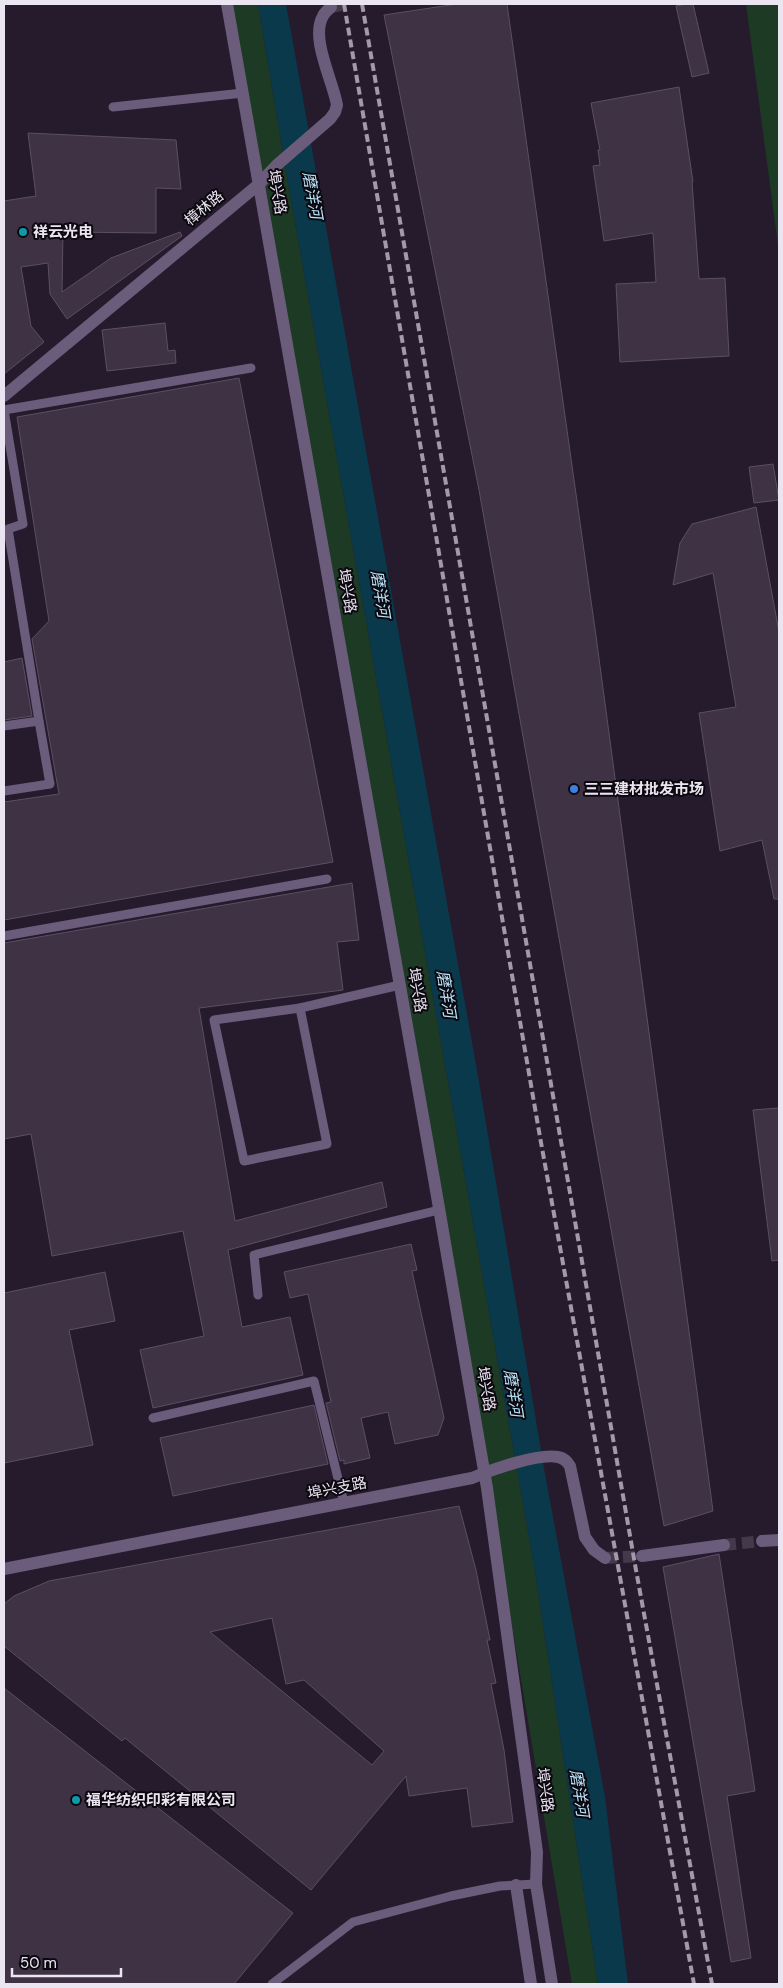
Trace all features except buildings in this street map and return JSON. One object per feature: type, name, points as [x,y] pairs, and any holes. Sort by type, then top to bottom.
[{"type":"street","name":"埠兴路","points":[[226,4],[400,985],[484,1473],[537,1852],[536,1884],[552,1984]]},
{"type":"street","name":"樟林路","points":[[4,396],[259,184],[278,164],[322,128],[335,112],[337,105],[323,56],[319,26],[323,16],[330,7]]},
{"type":"street","name":"埠兴支路","points":[[4,1569],[472,1478],[510,1464],[550,1457],[566,1460],[570,1466],[585,1538],[594,1550],[605,1558]]},
{"type":"street","points":[[762,1541],[779,1540]]},
{"type":"street","points":[[642,1556],[724,1545]]},
{"type":"street","points":[[516,1885],[531,1984]]},
{"type":"lane","points":[[113,107],[243,94]]},
{"type":"lane","points":[[4,791],[50,784],[8,528],[23,524],[4,410],[251,368]]},
{"type":"lane","points":[[4,726],[39,720]]},
{"type":"lane","points":[[4,936],[328,879]]},
{"type":"lane","points":[[300,1008],[327,1144],[244,1161],[214,1020],[300,1008],[400,985]]},
{"type":"lane","points":[[258,1295],[254,1255],[439,1210]]},
{"type":"lane","points":[[153,1418],[314,1381],[344,1503]]},
{"type":"lane","points":[[272,1984],[353,1922],[451,1896],[500,1886],[536,1884]]},
{"type":"green space","points":[[231,4],[258,4],[290,194],[534,1565],[598,1984],[572,1984],[433,1154]]},
{"type":"green space","points":[[746,4],[779,4],[779,253]]},
{"type":"water","name":"磨洋河","points":[[258,4],[286,4],[478,1076],[545,1474],[605,1797],[628,1984],[598,1984],[534,1565],[290,194]]},
{"type":"tunnel","points":[[331,7],[346,4]]},
{"type":"tunnel","points":[[724,1545],[762,1541]]},
{"type":"tunnel","points":[[605,1558],[642,1556]]},
{"type":"railway","points":[[344,4],[540,1137],[694,1984]]},
{"type":"railway","points":[[362,4],[636,1570],[712,1984]]},
{"type":"place","name":"祥云光电","points":[[23,232]]},
{"type":"place","name":"三三建材批发市场","points":[[574,789]]},
{"type":"place","name":"福华纺织印彩有限公司","points":[[76,1800]]}]
